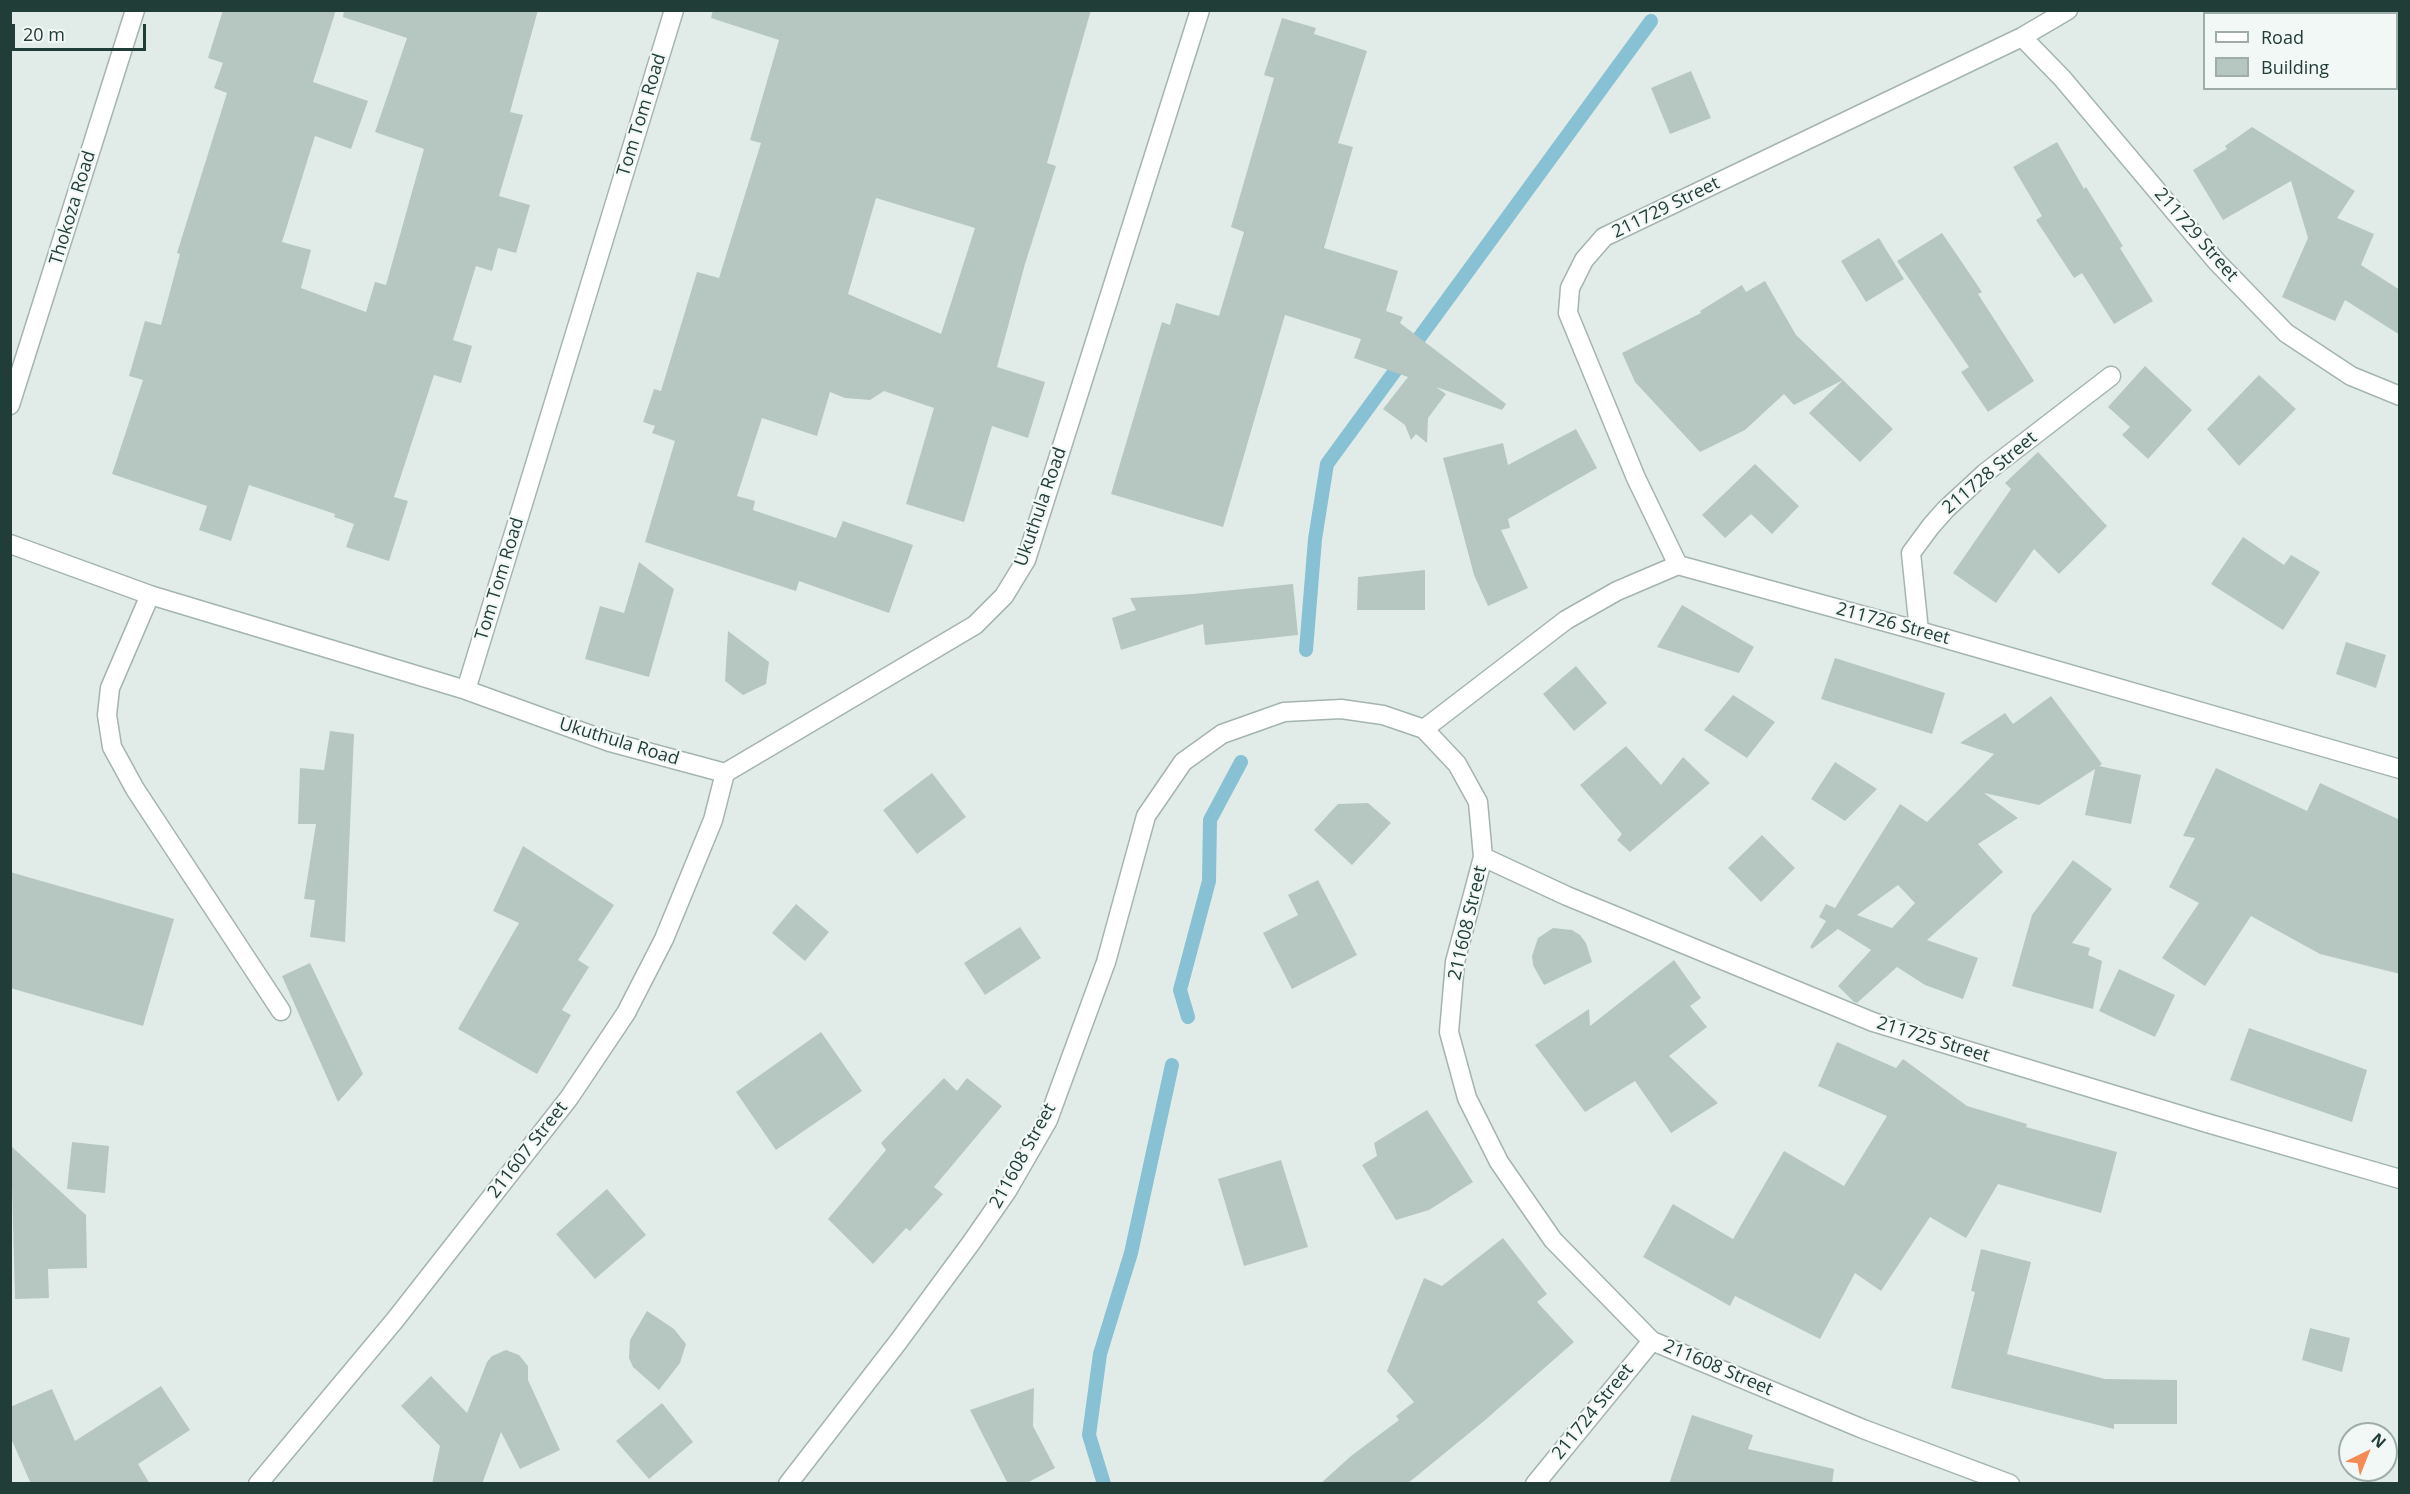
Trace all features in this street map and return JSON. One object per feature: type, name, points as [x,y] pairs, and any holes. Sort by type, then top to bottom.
[{"type":"street","name":"Thokoza Road","points":[[10,405],[135,10]]},
{"type":"street","name":"Tom Tom Road","points":[[466,690],[674,10]]},
{"type":"street","name":"Ukuthula Road","points":[[466,690],[610,742],[725,773],[975,625],[1004,596],[1026,560],[1200,10]]},
{"type":"street","name":"211729 Street","points":[[1678,565],[1636,478],[1568,313],[1570,288],[1584,260],[1604,237],[2022,38],[2068,10]]},
{"type":"street","name":"211729 Street","points":[[2022,38],[2062,78],[2217,262],[2286,333],[2351,376],[2400,396]]},
{"type":"street","name":"211728 Street","points":[[1919,631],[1911,553],[1931,526],[1985,473],[2111,376]]},
{"type":"street","points":[[10,544],[150,595],[466,690]]},
{"type":"street","points":[[1424,729],[1566,620],[1617,591],[1678,565]]},
{"type":"street","name":"211726 Street","points":[[1678,565],[1919,631],[2400,769]]},
{"type":"street","points":[[150,595],[110,688],[107,715],[112,747],[135,789],[281,1011]]},
{"type":"street","name":"211608 Street","points":[[788,1484],[971,1243],[1006,1191],[1048,1120],[1106,962],[1146,816],[1182,762],[1222,735],[1284,712],[1341,709],[1383,715],[1424,729],[1457,764],[1478,802],[1483,857],[1455,962],[1449,1032],[1467,1098],[1499,1162],[1553,1240],[1652,1341],[1863,1429],[2010,1484]]},
{"type":"street","name":"211607 Street","points":[[258,1484],[396,1320],[569,1098],[626,1013],[664,939],[713,820],[725,773]]},
{"type":"street","name":"211725 Street","points":[[1483,857],[1568,896],[1873,1022],[2400,1179]]},
{"type":"street","name":"211724 Street","points":[[1535,1484],[1652,1341]]},
{"type":"building","points":[[223,10],[336,10],[313,82],[368,101],[351,149],[315,136],[282,242],[311,250],[301,288],[366,312],[375,282],[386,285],[424,149],[375,132],[407,38],[343,17],[344,10],[538,10],[510,112],[523,115],[499,196],[530,205],[516,253],[498,248],[492,271],[476,266],[453,340],[472,346],[461,383],[434,375],[394,497],[408,501],[389,561],[346,547],[354,524],[334,517],[335,514],[249,485],[231,541],[199,530],[207,506],[112,474],[143,380],[129,376],[145,321],[161,325],[180,254],[177,253],[227,93],[214,88],[223,63],[208,58]]},
{"type":"building","points":[[713,10],[1091,10],[1047,163],[1056,166],[1025,264],[997,367],[1045,382],[1028,438],[992,426],[964,522],[906,504],[934,408],[884,391],[870,400],[845,398],[830,392],[817,436],[762,418],[737,496],[755,501],[753,510],[836,538],[843,521],[913,545],[889,613],[799,581],[796,591],[645,542],[675,441],[652,433],[655,426],[643,422],[654,389],[661,391],[697,272],[719,278],[761,143],[750,140],[779,40],[711,18]],"holes":[[[876,198],[975,228],[941,334],[848,294]]]},
{"type":"building","points":[[1282,18],[1316,28],[1314,34],[1367,51],[1338,143],[1353,147],[1324,248],[1398,271],[1386,311],[1403,317],[1400,323],[1506,404],[1502,410],[1436,387],[1446,394],[1428,418],[1427,443],[1416,434],[1411,440],[1405,425],[1383,409],[1408,377],[1354,358],[1361,339],[1285,315],[1223,527],[1111,494],[1162,322],[1170,325],[1176,303],[1219,316],[1244,232],[1231,227],[1274,78],[1264,75]]},
{"type":"building","points":[[1691,71],[1711,118],[1670,134],[1651,88]]},
{"type":"building","points":[[2252,127],[2355,191],[2337,218],[2374,234],[2361,265],[2400,290],[2400,335],[2345,300],[2335,321],[2282,297],[2308,238],[2291,181],[2223,220],[2193,170],[2227,149],[2225,146]]},
{"type":"building","points":[[2057,142],[2084,189],[2086,187],[2123,246],[2120,248],[2153,301],[2114,324],[2082,273],[2074,278],[2036,220],[2042,216],[2013,167]]},
{"type":"building","points":[[1942,233],[1982,292],[1978,294],[2034,381],[1988,412],[1961,372],[1969,367],[1897,261]]},
{"type":"building","points":[[1879,238],[1904,279],[1866,302],[1841,261]]},
{"type":"building","points":[[1765,281],[1796,335],[1843,380],[1794,405],[1784,394],[1745,430],[1700,452],[1635,382],[1622,353],[1701,313],[1700,311],[1742,285],[1746,292]]},
{"type":"building","points":[[2145,366],[2192,410],[2148,459],[2122,435],[2130,427],[2108,407]]},
{"type":"building","points":[[2259,375],[2296,409],[2239,466],[2207,429]]},
{"type":"building","points":[[1843,380],[1893,429],[1860,462],[1809,413]]},
{"type":"building","points":[[1576,429],[1597,468],[1508,519],[1510,528],[1501,530],[1528,588],[1488,606],[1474,575],[1443,458],[1503,443],[1508,465]]},
{"type":"building","points":[[2038,452],[2107,526],[2059,574],[2034,549],[1996,603],[1953,573],[2011,489],[2005,483]]},
{"type":"building","points":[[1755,464],[1799,506],[1772,534],[1751,514],[1725,538],[1702,515]]},
{"type":"building","points":[[2243,537],[2284,565],[2291,555],[2320,572],[2283,630],[2211,584]]},
{"type":"building","points":[[639,562],[674,589],[649,677],[585,659],[600,606],[624,613]]},
{"type":"building","points":[[1425,570],[1425,610],[1357,610],[1358,577]]},
{"type":"building","points":[[1293,584],[1298,635],[1205,645],[1203,624],[1121,650],[1112,618],[1136,610],[1130,598]]},
{"type":"building","points":[[1682,605],[1754,647],[1739,673],[1657,647]]},
{"type":"building","points":[[728,631],[769,662],[766,684],[743,695],[725,681]]},
{"type":"building","points":[[2346,642],[2386,655],[2376,688],[2336,674]]},
{"type":"building","points":[[1835,658],[1945,693],[1932,734],[1821,699]]},
{"type":"building","points":[[1576,666],[1607,703],[1574,731],[1543,694]]},
{"type":"building","points":[[1733,695],[1775,722],[1747,758],[1704,730]]},
{"type":"building","points":[[2051,696],[2102,764],[2099,766],[2141,775],[2131,824],[2085,815],[2095,769],[2039,805],[1984,793],[2018,818],[1978,844],[2003,872],[1927,940],[1978,958],[1963,999],[1925,985],[1897,967],[1857,1003],[1854,1002],[1838,986],[1871,950],[1838,929],[1812,949],[1810,947],[1826,921],[1819,917],[1826,904],[1835,908],[1900,804],[1927,822],[1994,754],[1960,743],[2005,713],[2013,724]],"holes":[[[1898,885],[1915,903],[1892,928],[1857,915]]]},
{"type":"building","points":[[330,731],[354,734],[345,942],[310,937],[315,900],[304,899],[316,824],[298,824],[300,768],[324,770]]},
{"type":"building","points":[[1626,746],[1661,785],[1683,757],[1710,783],[1630,852],[1617,840],[1622,834],[1580,785]]},
{"type":"building","points":[[1835,762],[1877,789],[1845,821],[1811,799]]},
{"type":"building","points":[[2216,768],[2307,811],[2320,783],[2400,820],[2400,974],[2320,954],[2251,916],[2205,986],[2162,958],[2199,903],[2169,887],[2195,838],[2183,836]]},
{"type":"building","points":[[932,773],[966,817],[917,854],[883,810]]},
{"type":"building","points":[[1368,803],[1391,823],[1352,865],[1314,830],[1338,804]]},
{"type":"building","points":[[1762,835],[1795,868],[1761,902],[1728,868]]},
{"type":"building","points":[[523,846],[614,905],[578,960],[589,967],[562,1010],[571,1015],[537,1074],[458,1029],[519,923],[493,911]]},
{"type":"building","points":[[2073,860],[2112,889],[2072,943],[2090,948],[2088,955],[2102,961],[2093,1009],[2012,986],[2032,915]]},
{"type":"building","points":[[10,872],[174,919],[143,1026],[10,988]]},
{"type":"building","points":[[1318,880],[1357,955],[1292,989],[1263,933],[1298,915],[1288,895]]},
{"type":"building","points":[[796,904],[829,932],[805,961],[772,933]]},
{"type":"building","points":[[1020,927],[1041,958],[985,995],[964,963]]},
{"type":"building","points":[[1553,928],[1572,930],[1580,935],[1586,943],[1592,962],[1544,985],[1533,965],[1532,956],[1538,938]]},
{"type":"building","points":[[1674,960],[1701,998],[1690,1006],[1707,1027],[1669,1056],[1718,1103],[1671,1133],[1635,1081],[1585,1112],[1535,1045],[1589,1009],[1590,1026]]},
{"type":"building","points":[[310,963],[363,1074],[338,1102],[282,976]]},
{"type":"building","points":[[2119,969],[2175,995],[2155,1037],[2099,1011]]},
{"type":"building","points":[[2249,1028],[2367,1070],[2352,1122],[2230,1080]]},
{"type":"building","points":[[821,1032],[862,1091],[776,1150],[736,1092]]},
{"type":"building","points":[[1837,1042],[1896,1068],[1903,1059],[1967,1106],[2027,1124],[2026,1127],[2117,1152],[2101,1213],[1998,1184],[1966,1238],[1930,1217],[1881,1291],[1855,1273],[1820,1339],[1735,1296],[1730,1306],[1643,1257],[1673,1204],[1733,1239],[1784,1151],[1844,1186],[1887,1116],[1818,1086]]},
{"type":"building","points":[[944,1078],[957,1091],[967,1078],[1002,1106],[934,1187],[943,1194],[910,1231],[906,1228],[873,1264],[828,1219],[886,1150],[881,1143]]},
{"type":"building","points":[[1427,1110],[1473,1182],[1429,1210],[1396,1220],[1362,1165],[1377,1156],[1374,1143]]},
{"type":"building","points":[[72,1142],[109,1146],[105,1193],[67,1189]]},
{"type":"building","points":[[11,1146],[86,1215],[87,1268],[48,1269],[49,1298],[15,1299]]},
{"type":"building","points":[[1281,1160],[1308,1247],[1244,1266],[1218,1179]]},
{"type":"building","points":[[607,1189],[646,1235],[595,1279],[556,1234]]},
{"type":"building","points":[[1503,1238],[1547,1294],[1537,1302],[1574,1342],[1484,1421],[1407,1484],[1320,1484],[1351,1456],[1399,1420],[1396,1416],[1414,1402],[1387,1371],[1424,1278],[1442,1286]]},
{"type":"building","points":[[1981,1249],[2031,1262],[2007,1354],[2105,1379],[2177,1380],[2177,1424],[2114,1424],[2114,1429],[1951,1388],[1975,1292],[1971,1291]]},
{"type":"building","points":[[647,1311],[674,1329],[686,1344],[680,1363],[659,1390],[633,1367],[629,1358],[630,1340]]},
{"type":"building","points":[[2310,1328],[2350,1338],[2342,1372],[2302,1360]]},
{"type":"building","points":[[506,1350],[519,1355],[528,1366],[528,1380],[560,1450],[520,1469],[501,1432],[482,1484],[432,1484],[440,1446],[401,1406],[431,1376],[467,1413],[487,1362],[492,1356]]},
{"type":"building","points":[[161,1386],[190,1430],[138,1464],[150,1484],[31,1484],[10,1436],[10,1407],[52,1389],[75,1441]]},
{"type":"building","points":[[1034,1388],[1033,1426],[1055,1468],[1025,1484],[1008,1484],[970,1410]]},
{"type":"building","points":[[662,1403],[693,1442],[649,1479],[616,1441]]},
{"type":"building","points":[[1692,1415],[1753,1435],[1748,1449],[1834,1469],[1832,1484],[1669,1484]]},
{"type":"waterway","points":[[1306,650],[1315,539],[1327,464],[1651,21]]},
{"type":"waterway","points":[[1188,1017],[1180,990],[1209,881],[1210,820],[1241,762]]},
{"type":"waterway","points":[[1104,1484],[1089,1435],[1100,1354],[1131,1253],[1172,1065]]}]
